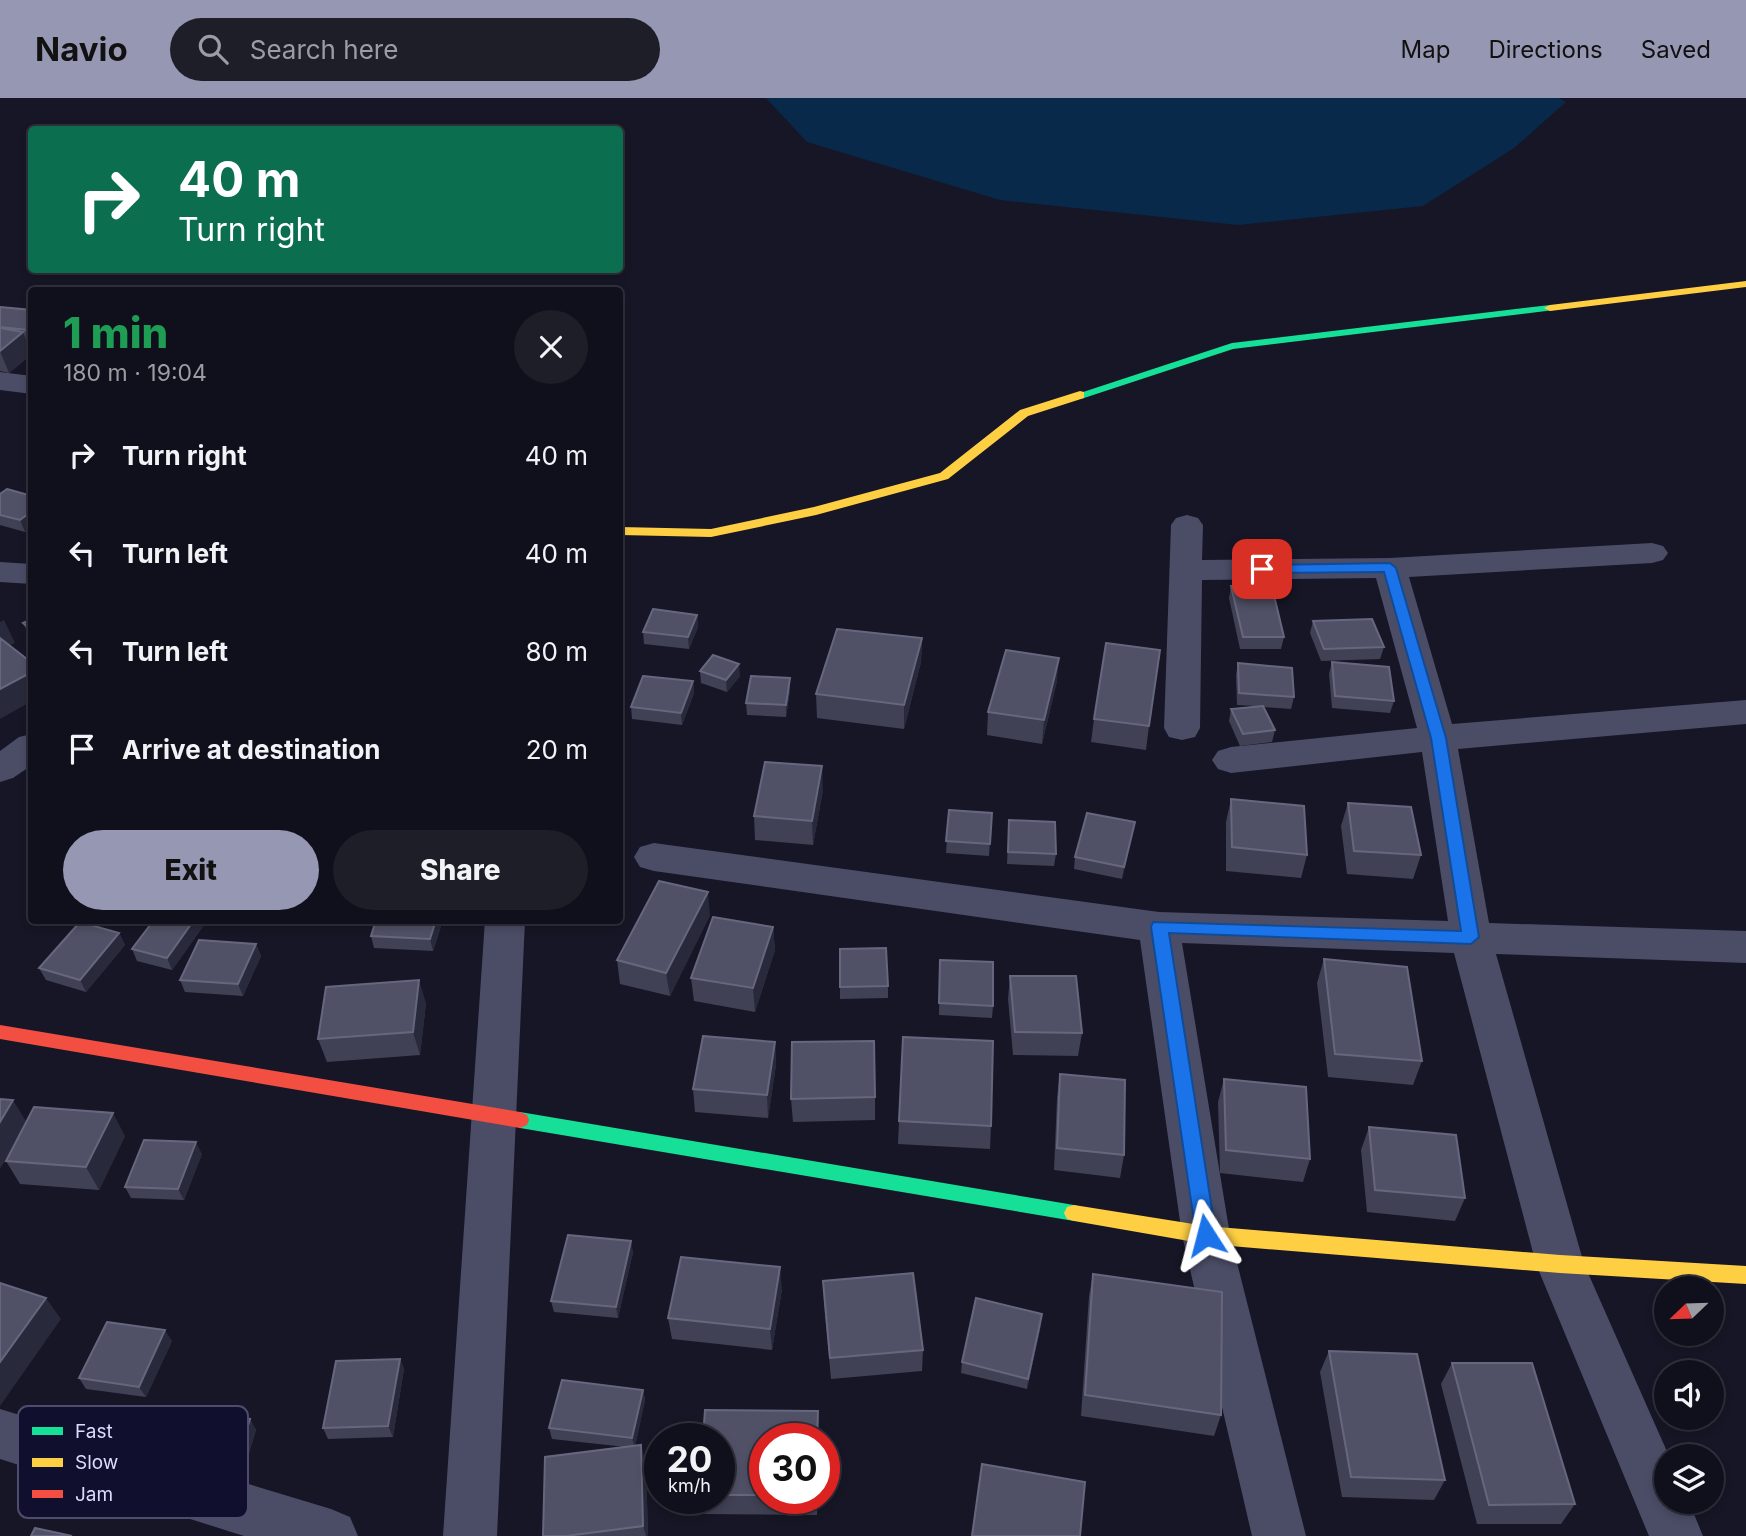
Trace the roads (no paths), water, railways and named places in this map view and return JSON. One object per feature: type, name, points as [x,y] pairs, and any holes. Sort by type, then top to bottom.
[{"type":"street","points":[[623,531],[711,533],[817,511],[944,476],[1024,413],[1232,346],[1746,284]]},
{"type":"street","points":[[0,381],[28,384]]},
{"type":"street","points":[[1182,728],[1187,525]]},
{"type":"street","points":[[1185,570],[1390,568],[1651,553]]},
{"type":"street","points":[[1390,568],[1438,738],[1471,937],[1560,1264],[1676,1536]]},
{"type":"street","points":[[0,572],[28,574]]},
{"type":"street","points":[[1231,760],[1438,738],[1746,712]]},
{"type":"street","points":[[0,769],[28,749]]},
{"type":"street","points":[[654,857],[1159,927],[1746,947]]},
{"type":"street","points":[[470,1536],[505,924]]},
{"type":"street","points":[[1159,927],[1206,1235],[1279,1536]]},
{"type":"street","points":[[0,1032],[1206,1235],[1560,1264],[1746,1275]]},
{"type":"street","points":[[0,1434],[18,1440]]},
{"type":"street","points":[[248,1510],[331,1536]]},
{"type":"water","points":[[766,98],[1559,98],[1566,102],[1514,148],[1423,206],[1238,225],[1000,200],[807,142]]}]
